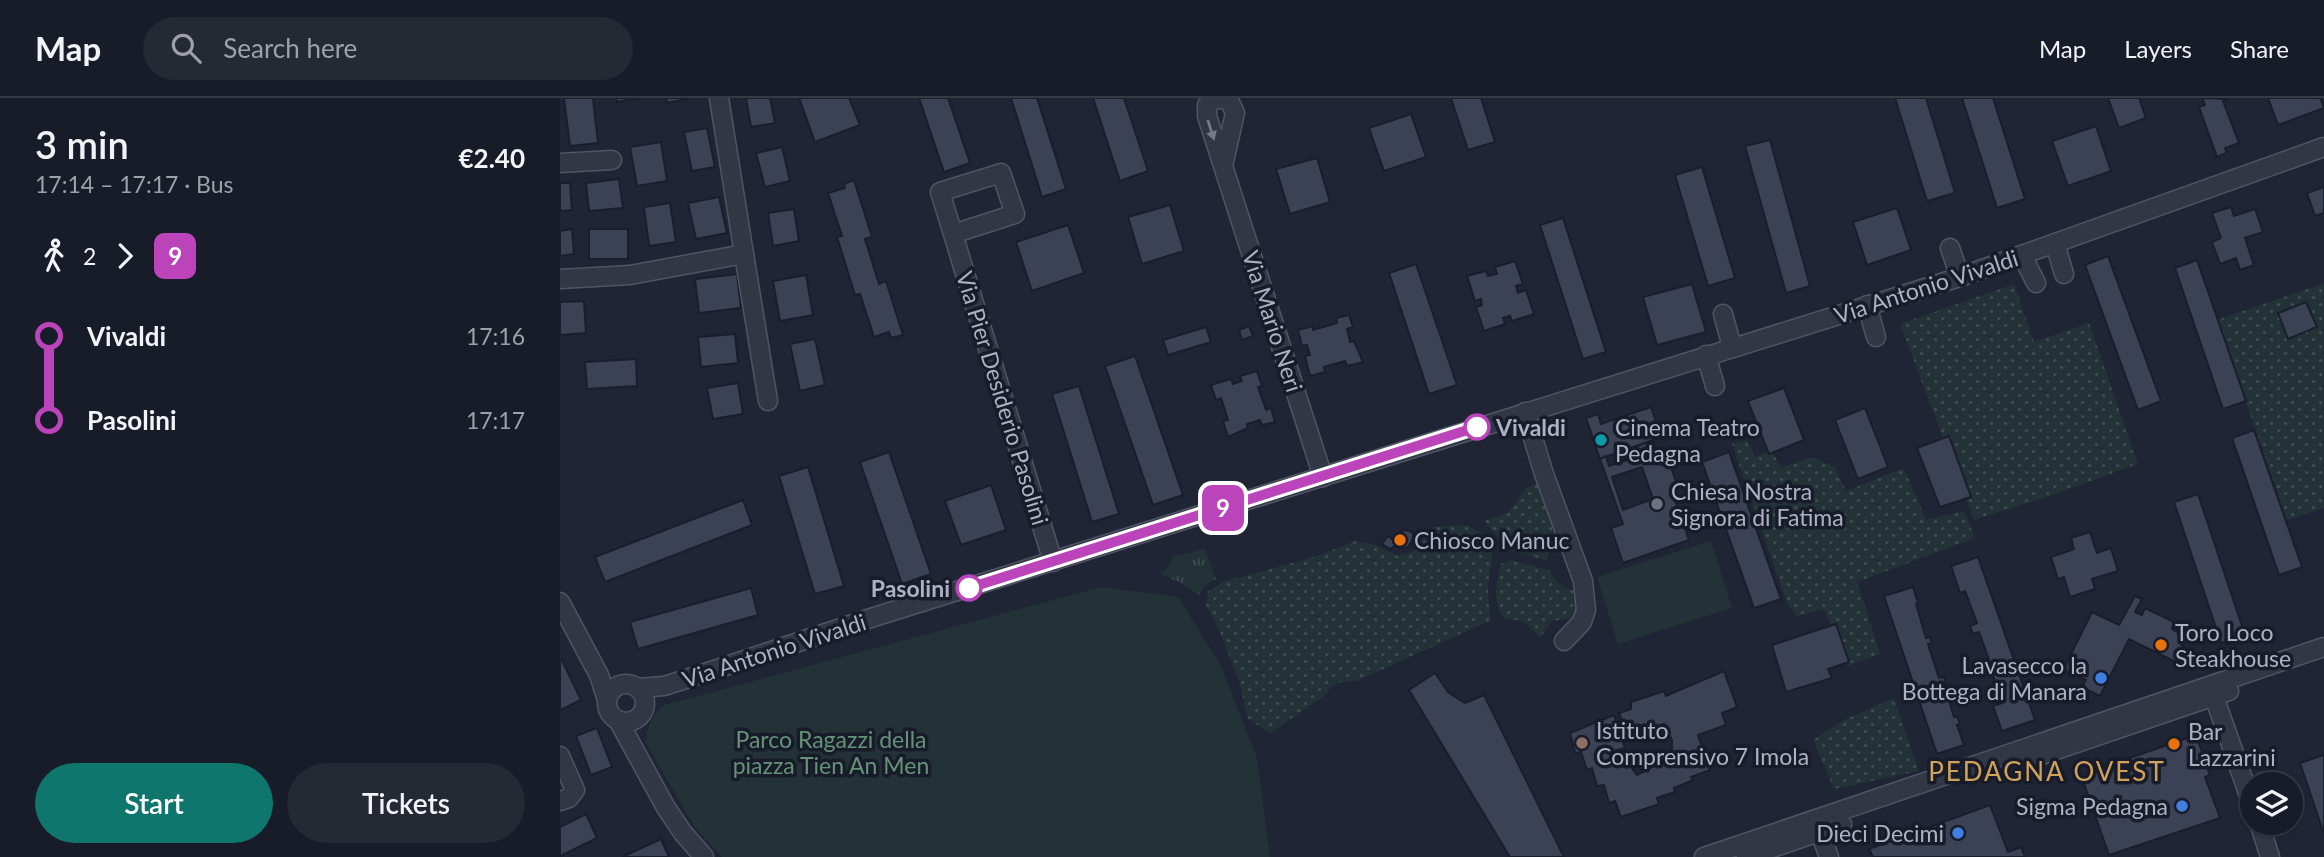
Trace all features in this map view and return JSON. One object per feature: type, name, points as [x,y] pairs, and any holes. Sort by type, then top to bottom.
[{"type":"street","points":[[719,98],[768,401]]},
{"type":"street","name":"Via Antonio Vivaldi","points":[[635,691],[664,686],[874,617],[1960,277],[2324,147]]},
{"type":"street","points":[[560,163],[612,160]]},
{"type":"street","name":"Via Mario Neri","points":[[1223,166],[1323,477]]},
{"type":"street","name":"Via Pier Desiderio Pasolini","points":[[953,234],[1053,562]]},
{"type":"street","points":[[2055,243],[2064,274]]},
{"type":"street","points":[[1950,248],[1960,277]]},
{"type":"street","points":[[560,279],[630,275],[744,254]]},
{"type":"street","points":[[2022,255],[2036,283]]},
{"type":"street","points":[[1867,306],[1876,337]]},
{"type":"street","points":[[1723,314],[1732,347]]},
{"type":"street","points":[[1706,355],[1715,386]]},
{"type":"street","points":[[1525,412],[1544,474],[1583,581],[1586,610],[1582,622],[1564,641]]},
{"type":"street","points":[[560,602],[599,675],[608,710],[627,720],[633,744],[665,806],[683,834],[704,857]]},
{"type":"street","points":[[1704,857],[1818,826],[2212,690],[2324,647]]},
{"type":"street","points":[[2212,690],[2324,660]]},
{"type":"street","points":[[599,675],[635,691],[643,711],[627,720]]},
{"type":"street","points":[[607,700],[612,690],[635,691]]},
{"type":"street","points":[[2212,690],[2241,772]]},
{"type":"street","points":[[560,756],[575,790],[560,802]]},
{"type":"street","points":[[1746,857],[1818,826]]},
{"type":"street","points":[[1818,826],[1829,857]]},
{"type":"street","points":[[2263,835],[2270,857]]},
{"type":"green space","points":[[2324,283],[2324,508],[2287,520],[2217,320]]},
{"type":"green space","points":[[2014,284],[2034,342],[2089,323],[2138,464],[1974,520],[1900,324]]},
{"type":"green space","points":[[1747,440],[1755,457],[1772,451],[1781,468],[1811,457],[1835,467],[1846,491],[1904,468],[1926,520],[1964,511],[1975,538],[1857,582],[1880,654],[1848,666],[1824,609],[1797,616],[1787,603],[1732,444]]},
{"type":"green space","points":[[1537,483],[1556,539],[1550,545],[1547,561],[1510,550],[1484,521],[1509,512],[1525,489]]},
{"type":"green space","points":[[1466,525],[1485,537],[1492,550],[1488,586],[1491,620],[1357,681],[1341,682],[1332,686],[1323,697],[1270,733],[1248,719],[1239,681],[1216,622],[1206,606],[1208,591],[1223,582],[1317,556],[1355,541],[1376,545],[1398,556],[1412,552],[1432,527]]},
{"type":"green space","points":[[1711,541],[1732,608],[1618,644],[1597,577]]},
{"type":"green space","points":[[1205,549],[1216,579],[1203,587],[1199,595],[1161,574],[1170,565],[1172,557]]},
{"type":"green space","points":[[1511,560],[1549,570],[1558,583],[1573,590],[1577,605],[1573,618],[1552,621],[1540,638],[1523,621],[1505,619],[1498,606],[1497,585],[1501,564]]},
{"type":"green space","name":"Parco Ragazzi della piazza Tien An Men","points":[[1101,587],[1178,597],[1221,666],[1257,758],[1270,857],[722,857],[695,828],[645,741],[651,720],[665,705]]},
{"type":"green space","points":[[1894,698],[1919,771],[1834,789],[1813,740],[1844,720]]},
{"type":"building","points":[[564,98],[593,98],[598,143],[570,146]]},
{"type":"building","points":[[616,98],[638,98],[617,102]]},
{"type":"building","points":[[666,98],[691,98],[667,103]]},
{"type":"building","points":[[746,98],[770,98],[775,123],[751,127]]},
{"type":"building","points":[[799,98],[849,98],[860,125],[815,142]]},
{"type":"building","points":[[919,98],[948,98],[970,163],[944,172]]},
{"type":"building","points":[[1011,98],[1037,98],[1066,189],[1042,197]]},
{"type":"building","points":[[1093,98],[1124,98],[1148,171],[1120,181]]},
{"type":"building","points":[[1451,98],[1481,98],[1495,142],[1468,150]]},
{"type":"building","points":[[1895,98],[1926,98],[1955,193],[1927,201]]},
{"type":"building","points":[[1962,98],[1993,98],[2025,199],[1997,208]]},
{"type":"building","points":[[2108,98],[2139,98],[2146,118],[2119,128]]},
{"type":"building","points":[[2202,98],[2228,99],[2223,101],[2239,143],[2225,148],[2227,153],[2217,157],[2199,107],[2205,105]]},
{"type":"building","points":[[2268,98],[2320,98],[2324,108],[2278,125]]},
{"type":"building","points":[[1411,114],[1426,157],[1384,171],[1369,128]]},
{"type":"building","points":[[2096,126],[2111,171],[2068,186],[2052,141]]},
{"type":"building","points":[[707,128],[715,167],[692,171],[684,132]]},
{"type":"building","points":[[1770,140],[1810,286],[1786,293],[1745,146]]},
{"type":"building","points":[[661,142],[667,181],[637,186],[630,147]]},
{"type":"building","points":[[782,147],[790,181],[765,187],[756,153]]},
{"type":"building","points":[[1317,158],[1330,202],[1290,214],[1276,169]]},
{"type":"building","points":[[1702,167],[1735,278],[1708,286],[1675,175]]},
{"type":"building","points":[[619,179],[623,208],[589,211],[586,183]]},
{"type":"building","points":[[854,180],[872,237],[865,239],[879,284],[886,281],[903,335],[891,338],[889,332],[874,337],[860,294],[855,295],[837,237],[842,236],[828,193],[845,188],[844,184]]},
{"type":"building","points":[[560,183],[570,183],[572,210],[560,211]]},
{"type":"building","points":[[2324,187],[2324,213],[2315,216],[2307,193]]},
{"type":"building","points":[[719,197],[727,233],[696,239],[688,203]]},
{"type":"building","points":[[670,203],[676,242],[649,246],[644,207]]},
{"type":"building","points":[[1170,205],[1184,251],[1142,264],[1128,217]]},
{"type":"building","points":[[2231,207],[2234,216],[2255,209],[2263,232],[2245,238],[2254,265],[2240,270],[2236,258],[2220,264],[2212,242],[2221,238],[2212,213]]},
{"type":"building","points":[[1897,208],[1911,250],[1867,265],[1853,222]]},
{"type":"building","points":[[794,209],[799,241],[773,246],[768,213]]},
{"type":"building","points":[[1563,218],[1606,352],[1583,359],[1540,225]]},
{"type":"building","points":[[1068,225],[1084,273],[1032,291],[1016,242]]},
{"type":"building","points":[[572,229],[574,254],[560,256],[560,231]]},
{"type":"building","points":[[589,229],[628,229],[628,259],[589,259]]},
{"type":"building","points":[[2108,256],[2161,401],[2138,410],[2085,265]]},
{"type":"building","points":[[2197,260],[2246,401],[2223,409],[2175,268]]},
{"type":"building","points":[[1515,261],[1523,284],[1516,286],[1518,293],[1526,290],[1534,314],[1512,321],[1510,316],[1503,318],[1505,324],[1484,331],[1476,307],[1482,305],[1481,299],[1475,301],[1467,276],[1486,271],[1488,276],[1497,274],[1495,267]]},
{"type":"building","points":[[1416,264],[1457,385],[1429,394],[1389,273]]},
{"type":"building","points":[[737,274],[741,308],[699,313],[695,279]]},
{"type":"building","points":[[806,275],[813,315],[780,321],[773,281]]},
{"type":"building","points":[[1692,284],[1706,332],[1657,345],[1643,297]]},
{"type":"building","points":[[584,301],[586,333],[560,335],[560,302]]},
{"type":"building","points":[[2306,302],[2317,327],[2288,339],[2278,313]]},
{"type":"building","points":[[1349,315],[1353,327],[1347,329],[1350,342],[1354,341],[1363,362],[1347,366],[1345,361],[1324,367],[1325,372],[1310,376],[1305,356],[1310,355],[1307,345],[1302,346],[1298,330],[1313,326],[1313,330],[1337,323],[1336,318]]},
{"type":"building","points":[[1249,326],[1253,336],[1242,340],[1239,330]]},
{"type":"building","points":[[1206,327],[1211,342],[1168,355],[1163,340]]},
{"type":"building","points":[[735,334],[738,363],[701,367],[698,337]]},
{"type":"building","points":[[815,339],[825,385],[800,391],[790,344]]},
{"type":"building","points":[[1135,356],[1183,495],[1153,505],[1105,366]]},
{"type":"building","points":[[636,359],[637,386],[587,389],[585,362]]},
{"type":"building","points":[[1257,371],[1262,386],[1258,387],[1266,410],[1271,408],[1275,422],[1262,425],[1260,420],[1247,424],[1248,428],[1228,437],[1223,421],[1228,420],[1221,398],[1216,400],[1211,385],[1231,379],[1233,384],[1242,381],[1240,376]]},
{"type":"building","points":[[738,383],[743,414],[713,419],[707,388]]},
{"type":"building","points":[[1079,386],[1119,514],[1092,522],[1052,394]]},
{"type":"building","points":[[1784,388],[1804,440],[1769,454],[1748,401]]},
{"type":"building","points":[[1651,407],[1658,428],[1650,430],[1653,440],[1600,459],[1586,418],[1598,414],[1601,424]]},
{"type":"building","points":[[1865,408],[1888,467],[1858,479],[1835,420]]},
{"type":"building","points":[[2254,430],[2302,567],[2279,575],[2232,438]]},
{"type":"building","points":[[1949,436],[1971,497],[1940,507],[1917,448]]},
{"type":"building","name":"Chiesa Nostra Signora di Fatima","points":[[1653,440],[1661,465],[1669,462],[1678,487],[1671,489],[1689,540],[1623,563],[1611,528],[1623,524],[1600,459],[1606,456],[1609,466],[1630,459],[1627,450]],"holes":[[[1642,467],[1653,499],[1623,510],[1612,477]]]},
{"type":"building","points":[[889,452],[931,574],[902,584],[860,462]]},
{"type":"building","points":[[1729,452],[1781,599],[1754,608],[1702,462]]},
{"type":"building","points":[[808,467],[844,586],[815,594],[779,476]]},
{"type":"building","points":[[991,485],[1006,530],[961,545],[945,501]]},
{"type":"building","points":[[2198,494],[2245,635],[2221,643],[2174,502]]},
{"type":"building","points":[[743,500],[752,525],[605,582],[595,557]]},
{"type":"building","points":[[1401,531],[1412,532],[1414,538],[1408,547],[1402,549],[1395,546],[1395,539]]},
{"type":"building","points":[[2090,532],[2097,553],[2111,548],[2118,571],[2092,579],[2095,589],[2070,597],[2064,577],[2058,579],[2051,557],[2074,549],[2071,538]]},
{"type":"building","points":[[1388,536],[1395,546],[1390,549],[1382,544]]},
{"type":"building","points":[[1978,557],[2035,720],[2002,731],[1993,706],[2002,703],[1991,670],[1986,672],[1983,663],[1989,660],[1979,632],[1973,634],[1970,626],[1977,623],[1965,591],[1960,593],[1951,566]]},
{"type":"building","points":[[1913,587],[1926,638],[1930,637],[1932,643],[1928,644],[1939,678],[1944,677],[1964,745],[1937,754],[1884,596]]},
{"type":"building","points":[[751,588],[758,615],[638,649],[630,622]]},
{"type":"building","points":[[2135,596],[2142,599],[2135,612],[2142,615],[2145,608],[2174,622],[2172,629],[2182,635],[2179,642],[2192,655],[2186,667],[2129,639],[2100,696],[2082,687],[2086,680],[2063,670],[2092,612],[2119,625]]},
{"type":"building","points":[[1836,624],[1849,662],[1828,669],[1832,678],[1786,692],[1772,645]]},
{"type":"building","points":[[562,660],[581,700],[560,710],[560,661]]},
{"type":"building","points":[[1724,671],[1737,707],[1722,713],[1726,725],[1698,735],[1710,770],[1691,777],[1693,780],[1674,788],[1675,792],[1657,798],[1659,804],[1621,817],[1615,801],[1609,803],[1604,785],[1597,786],[1592,768],[1587,770],[1581,752],[1575,753],[1570,733],[1614,715],[1625,748],[1614,751],[1617,759],[1623,756],[1637,775],[1672,757],[1672,740],[1664,724],[1628,735],[1619,713],[1631,709],[1631,702],[1664,691],[1666,696]]},
{"type":"building","points":[[1435,673],[1448,692],[1465,703],[1484,695],[1564,857],[1510,857],[1409,690]]},
{"type":"building","points":[[597,728],[612,767],[591,775],[576,736]]},
{"type":"building","points":[[2196,735],[2210,775],[2205,777],[2220,818],[2109,855],[2081,775]]},
{"type":"building","points":[[2324,755],[2324,834],[2300,763]]},
{"type":"building","points":[[1990,805],[2008,852],[2021,847],[2025,857],[1873,857],[1869,849]]},
{"type":"building","points":[[586,814],[597,838],[560,856],[560,827]]},
{"type":"building","points":[[661,839],[669,857],[622,857]]},
{"type":"bus line","name":"9","points":[[969,588],[1477,427]]},
{"type":"place","name":"Vivaldi","points":[[1477,427]]},
{"type":"place","name":"Cinema Teatro Pedagna","points":[[1601,440]]},
{"type":"place","name":"Chiesa Nostra Signora di Fatima","points":[[1657,504]]},
{"type":"place","name":"Chiosco Manuc","points":[[1400,540]]},
{"type":"place","name":"Pasolini","points":[[969,588]]},
{"type":"place","name":"Toro Loco Steakhouse","points":[[2161,645]]},
{"type":"place","name":"Lavasecco la Bottega di Manara","points":[[2101,678]]},
{"type":"place","name":"Istituto Comprensivo 7 Imola","points":[[1582,743]]},
{"type":"place","name":"Bar Lazzarini","points":[[2174,744]]},
{"type":"place","name":"Sigma Pedagna","points":[[2182,806]]},
{"type":"place","name":"Dieci Decimi","points":[[1958,833]]},
{"type":"district","name":"PEDAGNA OVEST","points":[[2047,771]]}]
